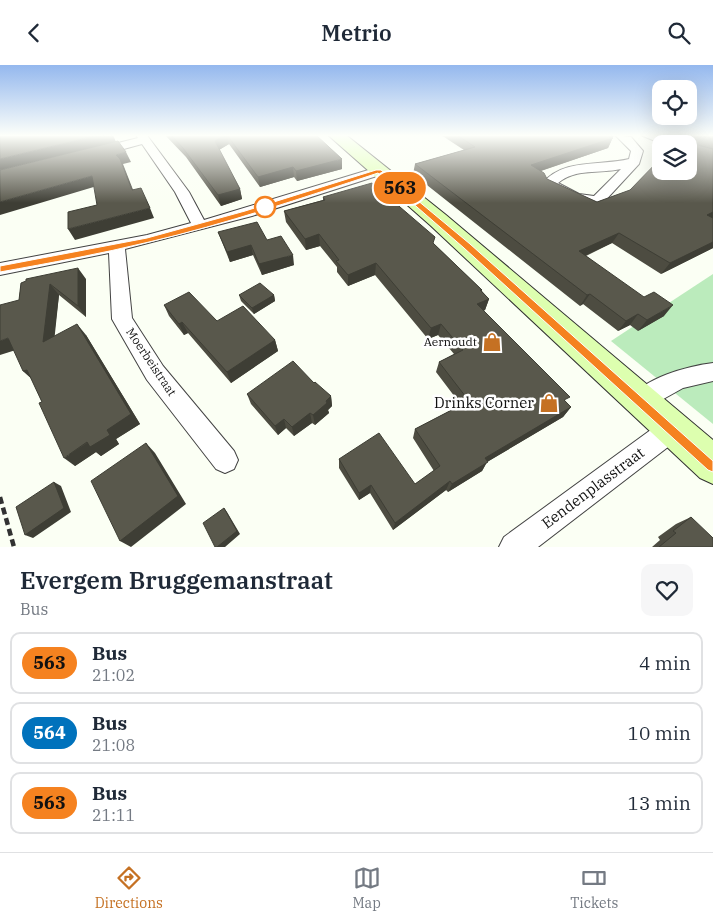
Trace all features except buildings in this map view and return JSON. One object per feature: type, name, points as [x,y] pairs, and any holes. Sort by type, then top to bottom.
[{"type":"street","points":[[158,157],[182,192],[200,226]]},
{"type":"street","points":[[363,157],[438,220],[713,465]]},
{"type":"street","points":[[635,161],[616,166],[576,169],[561,173],[549,184],[576,198],[596,201],[635,161],[636,157]]},
{"type":"street","points":[[0,269],[117,247],[200,226],[379,171]]},
{"type":"street","name":"Moerbeistraat","points":[[117,247],[122,319],[155,373],[224,460]]},
{"type":"street","points":[[642,401],[677,379],[713,372]]},
{"type":"street","name":"Eendenplasstraat","points":[[514,547],[672,429]]},
{"type":"path","points":[[0,497],[14,547]]},
{"type":"green space","points":[[713,274],[713,424],[611,341]]},
{"type":"bus line","name":"563","points":[[0,269],[70,257],[148,240],[248,213],[379,171],[467,246],[713,465]]},
{"type":"place","name":"Aernoudt","points":[[492,342]]},
{"type":"place","name":"Drinks Corner","points":[[549,403]]}]
